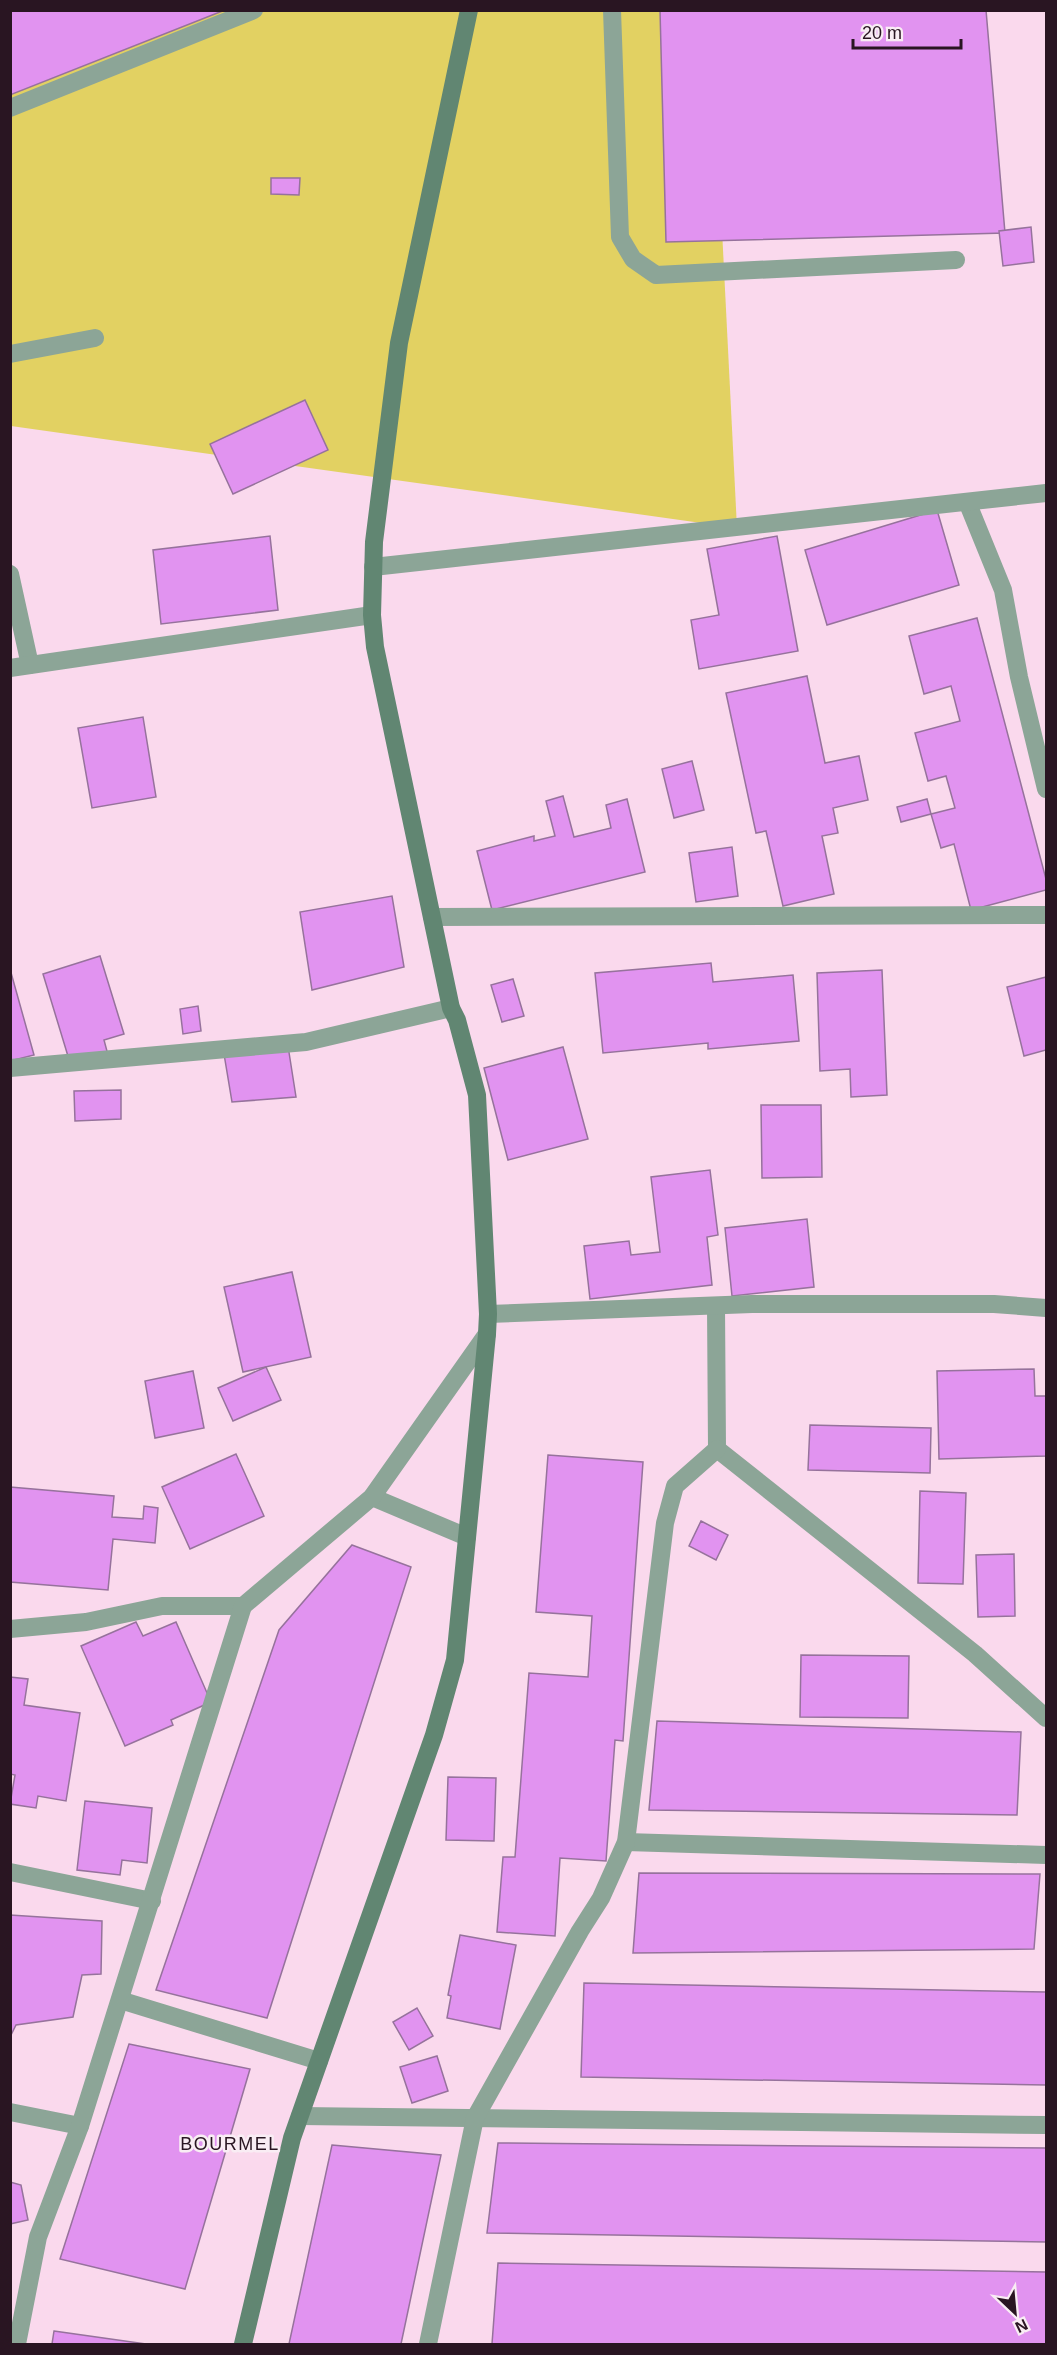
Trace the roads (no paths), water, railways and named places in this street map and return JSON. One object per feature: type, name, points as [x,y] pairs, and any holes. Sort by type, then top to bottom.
[{"type":"main road","points":[[243,2344],[292,2138],[434,1736],[455,1660],[489,1314],[477,1095],[452,1008],[432,917],[375,647],[372,615],[374,543],[399,343],[469,10]]},
{"type":"street","points":[[10,108],[254,10]]},
{"type":"street","points":[[612,10],[620,237],[633,259],[656,275],[956,260]]},
{"type":"street","points":[[10,354],[95,338]]},
{"type":"street","points":[[373,567],[1047,494]]},
{"type":"street","points":[[968,504],[1003,590],[1019,677],[1047,789]]},
{"type":"street","points":[[10,574],[30,665]]},
{"type":"street","points":[[10,668],[372,615]]},
{"type":"street","points":[[432,917],[1047,915]]},
{"type":"street","points":[[10,1068],[306,1042],[452,1008]]},
{"type":"street","points":[[489,1314],[716,1306],[994,1304],[1047,1308]]},
{"type":"street","points":[[428,2344],[476,2118],[580,1931],[601,1898],[626,1842],[665,1522],[675,1486],[717,1449],[716,1306]]},
{"type":"street","points":[[16,2344],[38,2237],[80,2126],[243,1606],[372,1497],[487,1334]]},
{"type":"street","points":[[717,1449],[975,1653],[1047,1718]]},
{"type":"street","points":[[372,1497],[467,1537]]},
{"type":"street","points":[[10,1629],[86,1622],[162,1606],[243,1606]]},
{"type":"street","points":[[626,1842],[1047,1855]]},
{"type":"street","points":[[10,1872],[152,1901]]},
{"type":"street","points":[[120,2000],[319,2061]]},
{"type":"street","points":[[10,2112],[80,2126]]},
{"type":"street","points":[[300,2116],[1047,2125]]},
{"type":"district","name":"BOURMEL","points":[[230,2144]]}]
